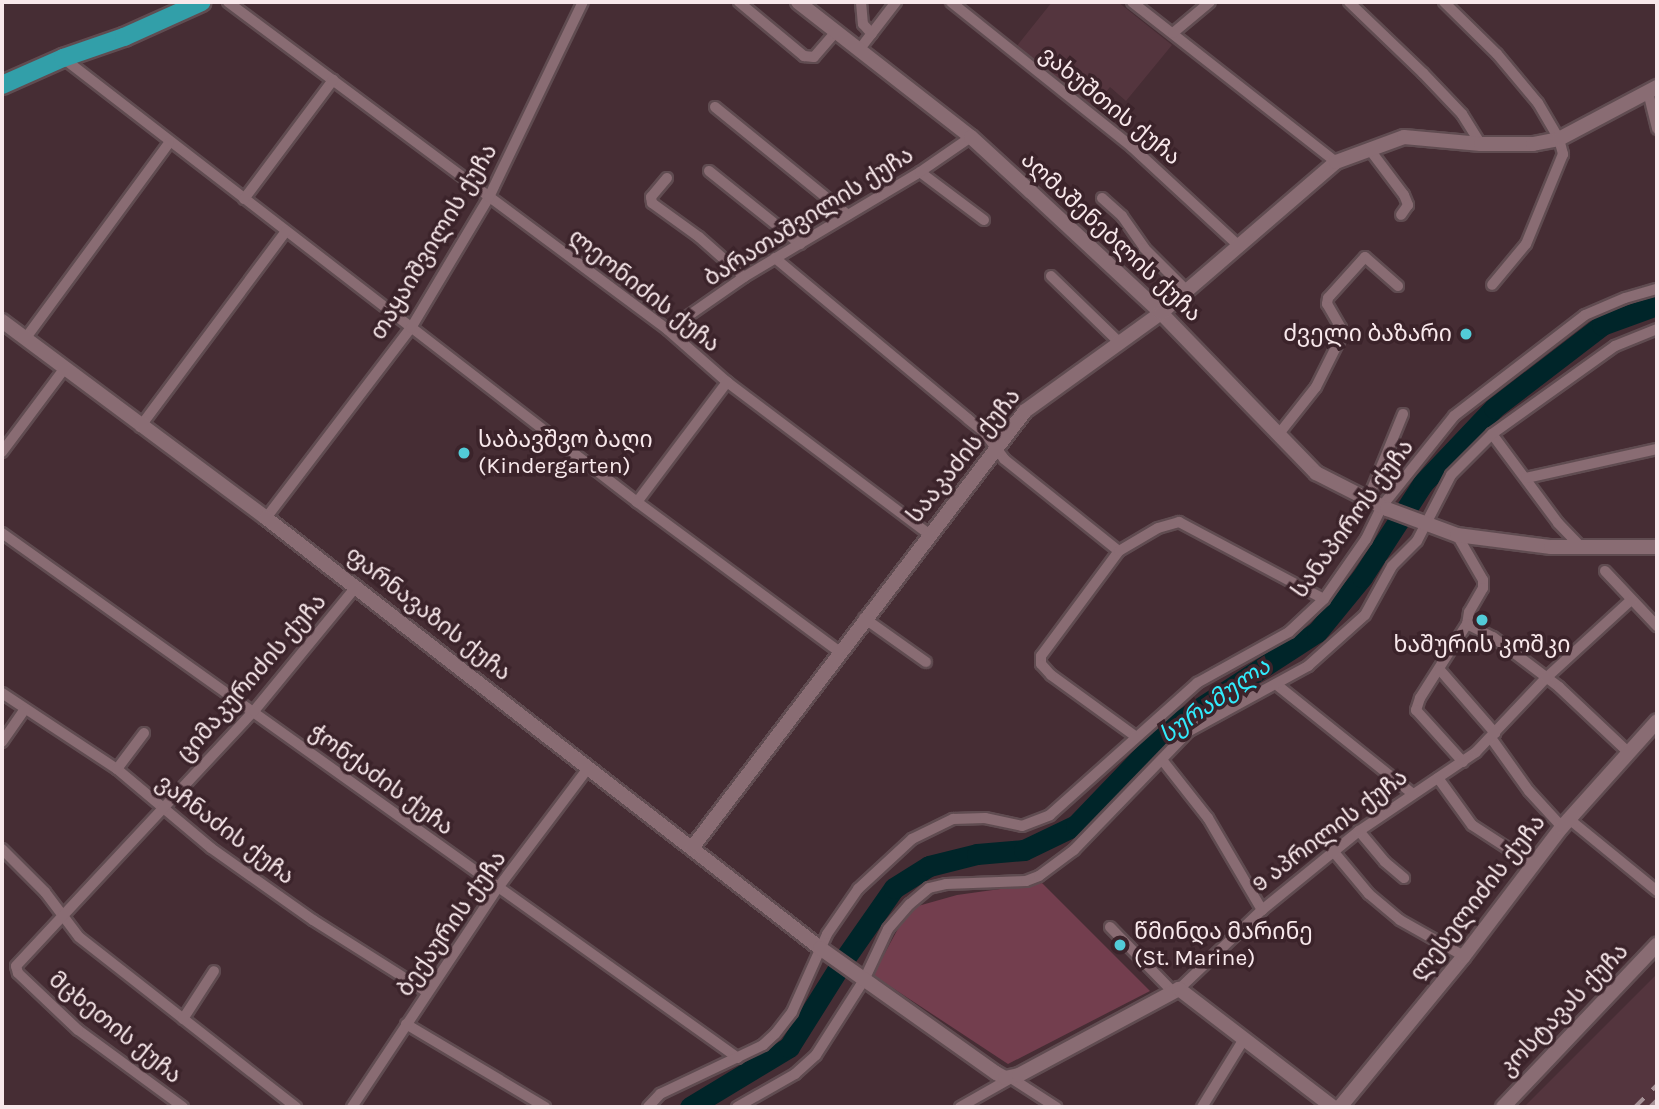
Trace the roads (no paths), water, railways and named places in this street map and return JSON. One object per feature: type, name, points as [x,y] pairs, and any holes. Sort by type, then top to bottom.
[{"type":"highway","points":[[2,85],[63,58],[124,37],[175,7],[202,2]]},
{"type":"street","name":"ლეონიძის ქუჩა","points":[[228,2],[668,331],[727,382],[929,534]]},
{"type":"street","name":"თაყაიშვილის ქუჩა","points":[[266,518],[411,328],[489,197],[583,2]]},
{"type":"street","points":[[739,2],[804,56],[814,57],[836,32]]},
{"type":"street","name":"აღმაშენებლის ქუჩა","points":[[798,2],[971,138],[1161,313],[1316,473],[1384,508],[1424,522]]},
{"type":"street","points":[[861,2],[863,24],[872,34]]},
{"type":"street","points":[[859,50],[896,2]]},
{"type":"street","name":"ვახუშთის ქუჩა","points":[[951,2],[1132,147],[1239,246]]},
{"type":"street","points":[[1132,2],[1336,162]]},
{"type":"street","points":[[1173,33],[1210,2]]},
{"type":"street","points":[[1349,2],[1423,72],[1462,114],[1482,144]]},
{"type":"street","points":[[1444,2],[1497,54],[1538,103],[1559,139],[1563,154],[1526,244],[1492,285]]},
{"type":"street","points":[[63,58],[169,143],[637,502],[840,652]]},
{"type":"street","points":[[244,199],[333,80]]},
{"type":"street","points":[[1652,90],[1657,129]]},
{"type":"street","name":"სააკაძის ქუჩა","points":[[692,848],[864,618],[1025,411],[1161,313],[1336,162],[1404,137],[1482,144],[1533,144],[1559,139],[1652,90]]},
{"type":"street","points":[[715,107],[848,215]]},
{"type":"street","name":"ბარათაშვილის ქუჩა","points":[[668,331],[744,277],[920,172],[971,138]]},
{"type":"street","points":[[25,339],[169,143]]},
{"type":"street","points":[[1370,150],[1404,195],[1408,205],[1401,215]]},
{"type":"street","points":[[709,171],[800,244]]},
{"type":"street","points":[[920,172],[984,220]]},
{"type":"street","points":[[667,178],[651,197],[652,203],[699,237],[744,277]]},
{"type":"street","points":[[1102,198],[1122,216],[1144,248],[1187,291]]},
{"type":"street","points":[[140,427],[286,231]]},
{"type":"street","points":[[1278,435],[1316,387],[1340,337],[1341,328],[1326,304],[1328,298],[1365,257],[1398,286]]},
{"type":"street","points":[[775,258],[968,419],[1014,467],[1119,551]]},
{"type":"street","points":[[1051,276],[1120,343]]},
{"type":"street","name":"სანაპიროს ქუჩა","points":[[648,1107],[660,1094],[763,1045],[783,1024],[821,948],[858,889],[912,839],[953,819],[985,818],[1022,826],[1050,815],[1197,683],[1289,632],[1324,598],[1366,539],[1384,508],[1454,416],[1585,315],[1625,298],[1657,289]]},
{"type":"street","name":"ფარნავაზის ქუჩა","points":[[2,321],[140,427],[266,518],[859,976]]},
{"type":"street","points":[[737,1107],[795,1074],[816,1055],[888,929],[929,888],[946,884],[1026,881],[1039,876],[1074,850],[1163,761],[1189,731],[1308,666],[1365,615],[1392,566],[1417,541],[1424,522],[1451,475],[1492,434],[1615,346],[1657,329]]},
{"type":"street","points":[[2,452],[64,369]]},
{"type":"street","points":[[637,502],[727,382]]},
{"type":"street","points":[[1368,499],[1403,414]]},
{"type":"street","points":[[1492,434],[1558,523],[1582,548]]},
{"type":"street","points":[[1526,478],[1657,449]]},
{"type":"street","points":[[1135,736],[1051,675],[1041,664],[1041,656],[1119,551],[1158,528],[1179,522],[1324,598]]},
{"type":"street","points":[[1424,522],[1457,535],[1515,545],[1657,547]]},
{"type":"street","name":"ჭონქაძის ქუჩა","points":[[2,533],[254,711],[497,889],[738,1058]]},
{"type":"street","points":[[1457,535],[1483,584],[1467,624],[1420,698],[1416,710],[1463,762]]},
{"type":"street","points":[[1605,571],[1657,626]]},
{"type":"street","name":"ციმაკურიძის ქუჩა","points":[[62,915],[254,711],[355,588]]},
{"type":"street","name":"9 აპრილის ქუჩა","points":[[960,1107],[1011,1078],[1101,1034],[1176,991],[1262,909],[1359,831],[1463,762],[1493,736],[1546,678],[1631,600]]},
{"type":"street","points":[[864,618],[926,662]]},
{"type":"street","points":[[1467,624],[1493,637],[1546,678],[1629,752]]},
{"type":"street","points":[[1440,670],[1493,736],[1529,791],[1565,823],[1657,891]]},
{"type":"street","points":[[1277,685],[1413,794]]},
{"type":"street","name":"ვაჩნაძის ქუჩა","points":[[2,693],[117,769],[211,848],[313,920],[427,992]]},
{"type":"street","points":[[2,741],[25,709]]},
{"type":"street","name":"ლესელიძის ქუჩა","points":[[1340,1107],[1464,956],[1565,823],[1657,721]]},
{"type":"street","points":[[117,769],[144,733]]},
{"type":"street","points":[[1163,761],[1208,818],[1262,909]]},
{"type":"street","name":"ბექაურის ქუჩა","points":[[352,1107],[497,889],[589,767]]},
{"type":"street","points":[[1438,778],[1472,824],[1532,864]]},
{"type":"street","points":[[1359,831],[1385,863],[1404,878]]},
{"type":"street","points":[[2,849],[44,892],[85,942],[296,1107]]},
{"type":"street","points":[[1333,852],[1369,894],[1400,920],[1464,956]]},
{"type":"street","name":"მცხეთის ქუჩა","points":[[62,915],[18,962],[18,973],[78,1030],[183,1107]]},
{"type":"street","points":[[1110,927],[1176,991],[1333,1107]]},
{"type":"street","name":"კოსტავას ქუჩა","points":[[1503,1107],[1657,945]]},
{"type":"street","points":[[183,1019],[214,971]]},
{"type":"street","points":[[859,976],[980,1062],[1056,1107]]},
{"type":"street","points":[[406,1024],[545,1107]]},
{"type":"street","points":[[1202,1107],[1244,1039]]},
{"type":"waterway","name":"სურამულა","points":[[690,1107],[789,1047],[843,961],[894,888],[929,866],[977,854],[1024,850],[1076,825],[1169,728],[1317,632],[1362,577],[1423,483],[1494,408],[1602,325],[1657,305]]},
{"type":"railway","points":[[1635,1107],[1657,1085]]},
{"type":"railway","points":[[1650,1107],[1657,1100]]},
{"type":"place","name":"ძველი ბაზარი","points":[[1466,334]]},
{"type":"place","name":"საბავშვო ბაღი (Kindergarten)","points":[[464,453]]},
{"type":"place","name":"ხაშურის კოშკი","points":[[1482,620]]},
{"type":"place","name":"წმინდა მარინე (St. Marine)","points":[[1120,945]]}]
